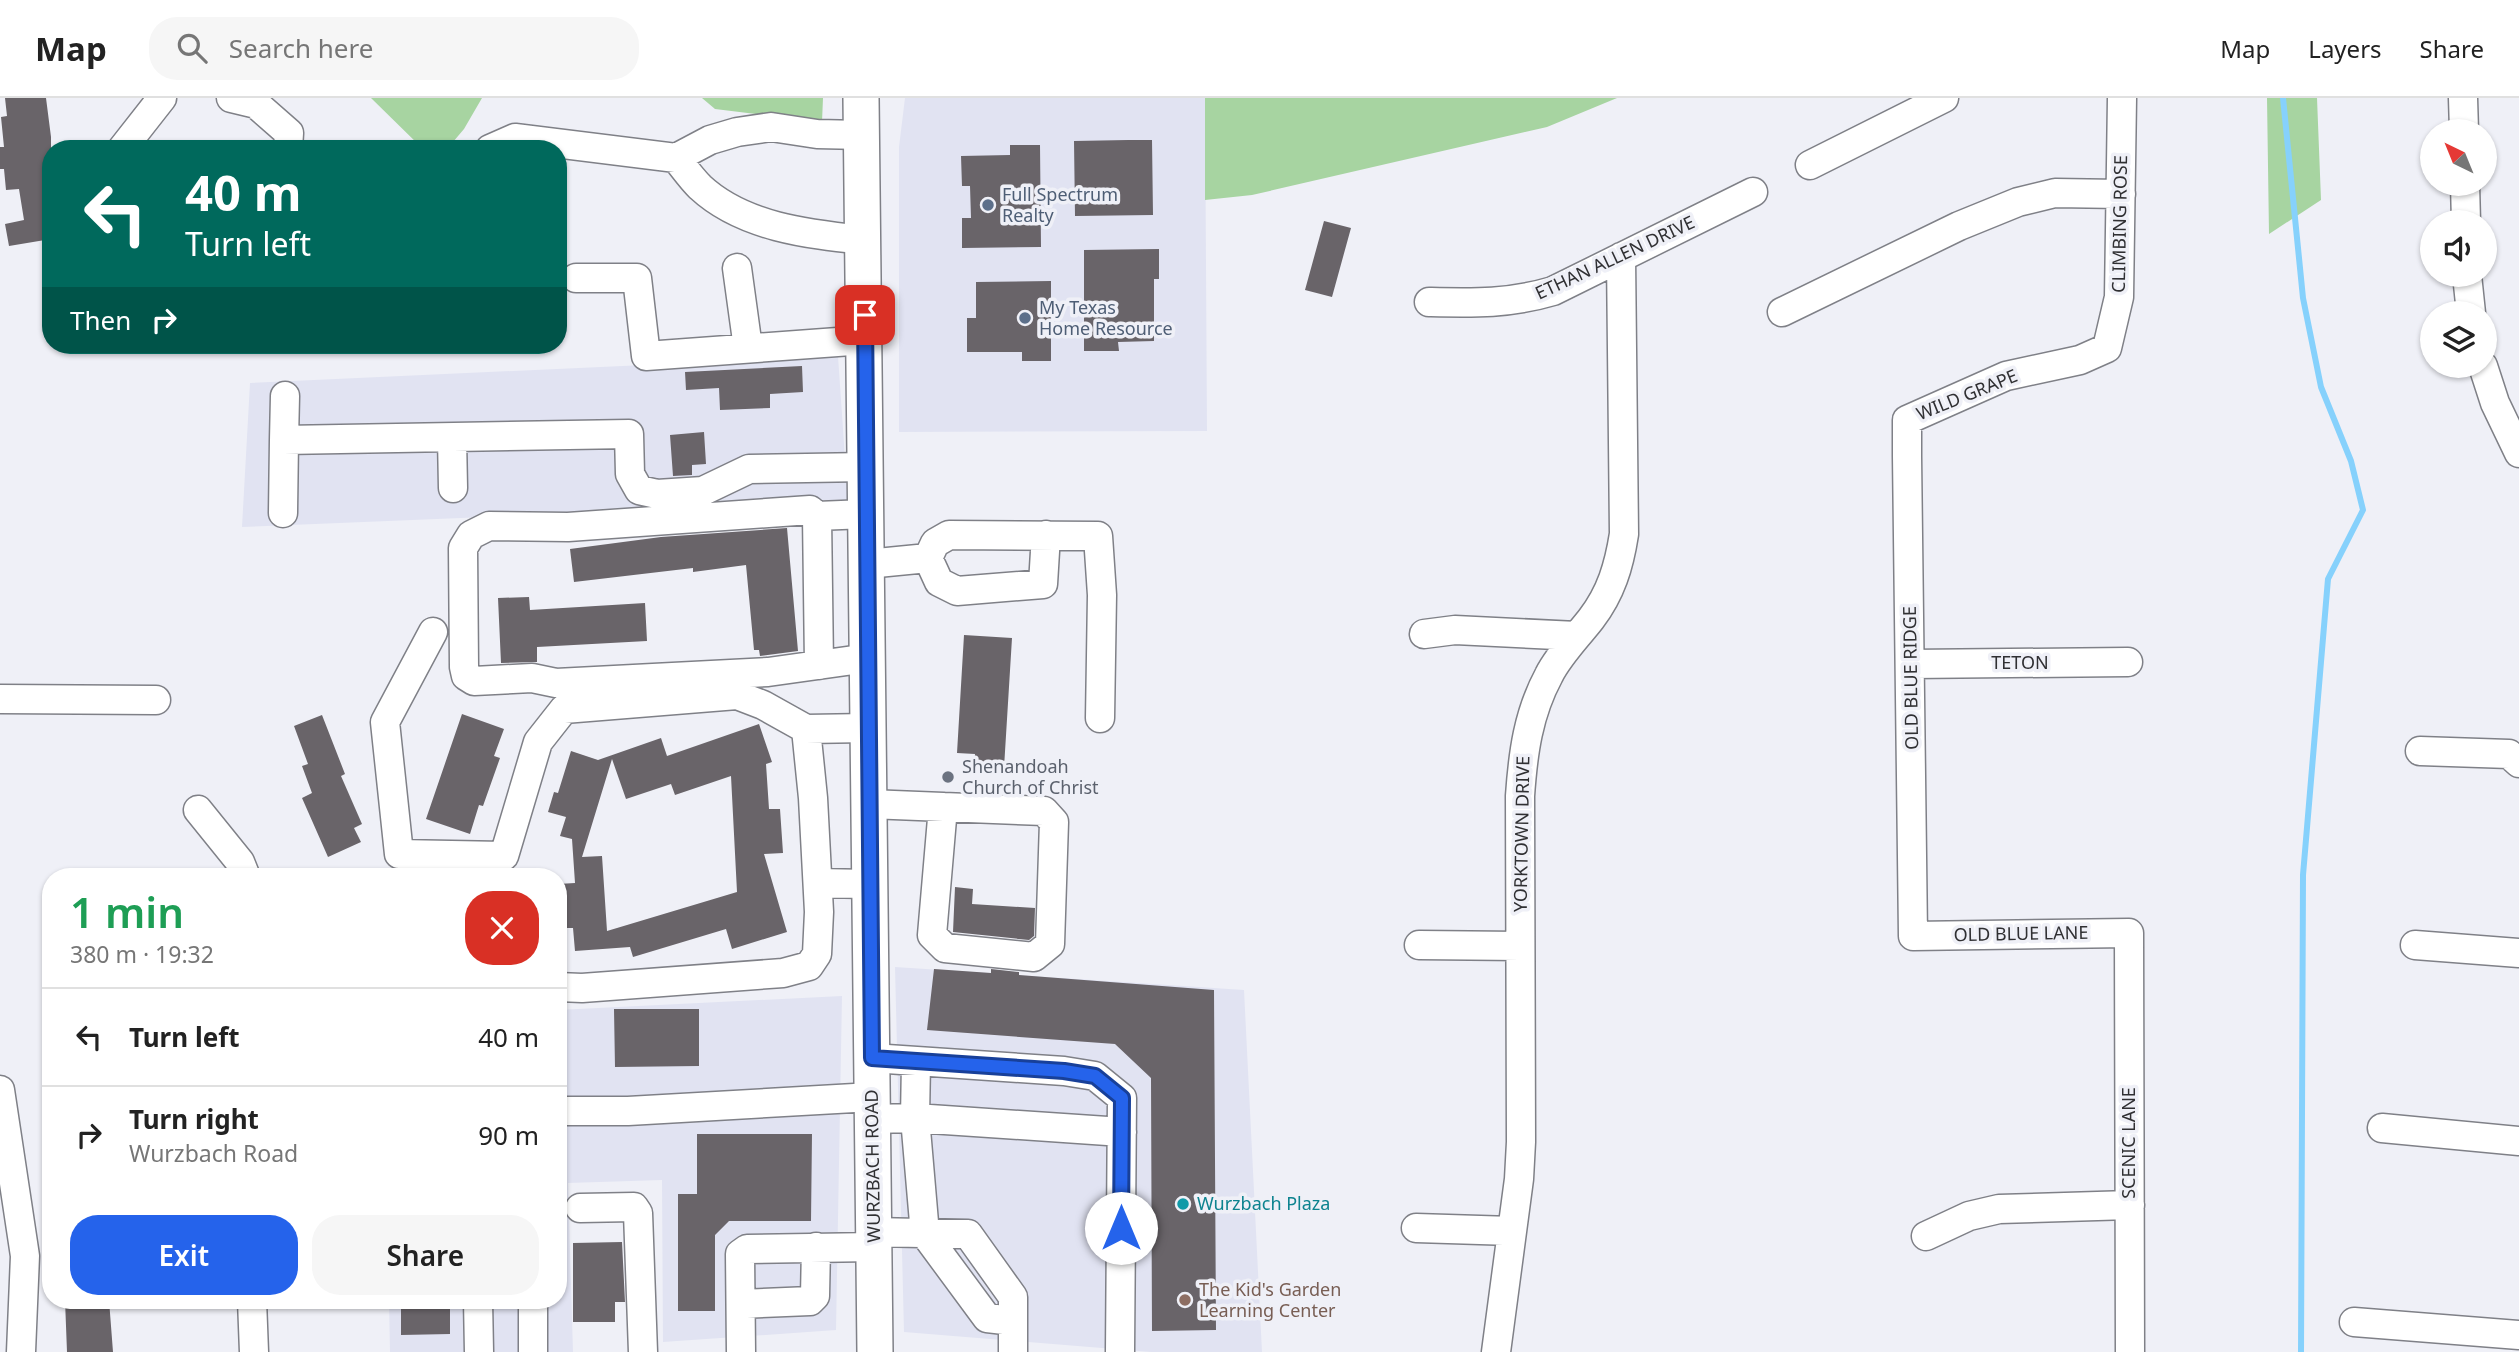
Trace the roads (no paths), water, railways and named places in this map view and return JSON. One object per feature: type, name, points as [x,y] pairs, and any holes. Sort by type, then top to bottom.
[{"type":"main road","name":"WURZBACH ROAD","points":[[862,113],[875,1352]]},
{"type":"street","points":[[129,140],[162,98]]},
{"type":"street","points":[[231,98],[256,104],[289,133],[290,140]]},
{"type":"street","points":[[1810,165],[1944,98]]},
{"type":"street","name":"CLIMBING ROSE","points":[[2107,348],[2119,298],[2123,98]]},
{"type":"street","points":[[2463,98],[2464,119]]},
{"type":"street","points":[[567,144],[676,158],[710,140],[737,132],[771,127],[817,134],[862,113]]},
{"type":"street","points":[[510,140],[531,140]]},
{"type":"street","points":[[676,158],[701,188],[761,222],[792,230],[863,240]]},
{"type":"street","name":"ETHAN ALLEN DRIVE","points":[[1429,302],[1490,303],[1522,300],[1553,291],[1753,192]]},
{"type":"street","points":[[1782,312],[1959,226],[2018,202],[2055,193],[2121,194]]},
{"type":"street","name":"YORKTOWN DRIVE","points":[[1496,1352],[1521,1142],[1520,796],[1528,725],[1549,674],[1609,592],[1620,564],[1624,534],[1621,257]]},
{"type":"street","points":[[737,268],[748,348]]},
{"type":"street","points":[[576,278],[637,278],[646,356],[865,341]]},
{"type":"street","name":"WILD GRAPE","points":[[1908,420],[2006,376],[2080,360],[2107,348]]},
{"type":"street","points":[[2487,378],[2519,453]]},
{"type":"street","points":[[283,513],[285,396]]},
{"type":"street","name":"OLD BLUE RIDGE","points":[[1908,420],[1913,936]]},
{"type":"street","points":[[284,440],[629,434],[630,474],[639,490],[657,494],[703,491],[749,469],[866,467]]},
{"type":"street","points":[[452,438],[453,488]]},
{"type":"street","points":[[866,514],[817,516],[810,510],[568,527],[489,526],[477,530],[463,548],[464,667],[466,676],[474,681],[532,678],[556,683],[768,672],[868,658]]},
{"type":"street","points":[[817,516],[819,665]]},
{"type":"street","points":[[1046,536],[1043,584],[957,591],[939,582],[928,558],[935,543],[949,535],[1098,536],[1102,595],[1100,718]]},
{"type":"street","points":[[867,564],[928,558]]},
{"type":"street","points":[[1424,635],[1455,630],[1577,636]]},
{"type":"street","points":[[433,632],[386,722],[399,853],[509,866],[538,741],[564,709],[737,695],[763,705],[806,729],[868,728]]},
{"type":"street","name":"TETON","points":[[1911,664],[2128,662]]},
{"type":"street","points":[[0,699],[156,700]]},
{"type":"street","points":[[567,987],[783,973],[809,966],[817,954],[818,883],[806,729]]},
{"type":"street","points":[[2420,751],[2509,754],[2519,764]]},
{"type":"street","points":[[869,804],[1044,811],[1054,822],[1050,944],[1034,957],[945,948],[932,935],[943,807]]},
{"type":"street","points":[[198,810],[242,868]]},
{"type":"street","points":[[818,883],[870,884]]},
{"type":"street","name":"OLD BLUE LANE","points":[[1913,936],[2129,933]]},
{"type":"street","name":"SCENIC LANE","points":[[2129,933],[2130,1352]]},
{"type":"street","points":[[1419,945],[1520,946]]},
{"type":"street","points":[[2415,945],[2519,953]]},
{"type":"street","points":[[872,1058],[1064,1071],[1095,1076],[1122,1098],[1120,1352]]},
{"type":"street","points":[[916,1062],[915,1118],[925,1234]]},
{"type":"street","points":[[0,1090],[25,1256],[22,1352]]},
{"type":"street","points":[[567,1111],[872,1108],[915,1118],[1122,1132]]},
{"type":"street","points":[[2382,1128],[2519,1141]]},
{"type":"street","points":[[1926,1236],[1969,1216],[1999,1209],[2130,1205]]},
{"type":"street","points":[[580,1208],[634,1208],[638,1213],[643,1352]]},
{"type":"street","points":[[1416,1228],[1512,1231]]},
{"type":"street","points":[[741,1352],[740,1254],[747,1249],[816,1247],[925,1234],[968,1234],[1013,1297],[1013,1352]]},
{"type":"street","points":[[741,1304],[810,1301],[815,1296],[816,1247]]},
{"type":"street","points":[[252,1309],[254,1352]]},
{"type":"street","points":[[478,1309],[479,1352]]},
{"type":"street","points":[[533,1309],[533,1352]]},
{"type":"street","points":[[2354,1322],[2519,1335]]},
{"type":"waterway","points":[[2283,98],[2303,298],[2321,387],[2351,461],[2363,510],[2328,579],[2303,875],[2301,1352]]},
{"type":"place","name":"Full Spectrum Realty","points":[[988,205]]},
{"type":"place","name":"My Texas Home Resource","points":[[1025,318]]},
{"type":"place","name":"Shenandoah Church of Christ","points":[[948,777]]},
{"type":"place","name":"Wurzbach Plaza","points":[[1183,1204]]},
{"type":"place","name":"The Kid's Garden Learning Center","points":[[1185,1300]]}]
